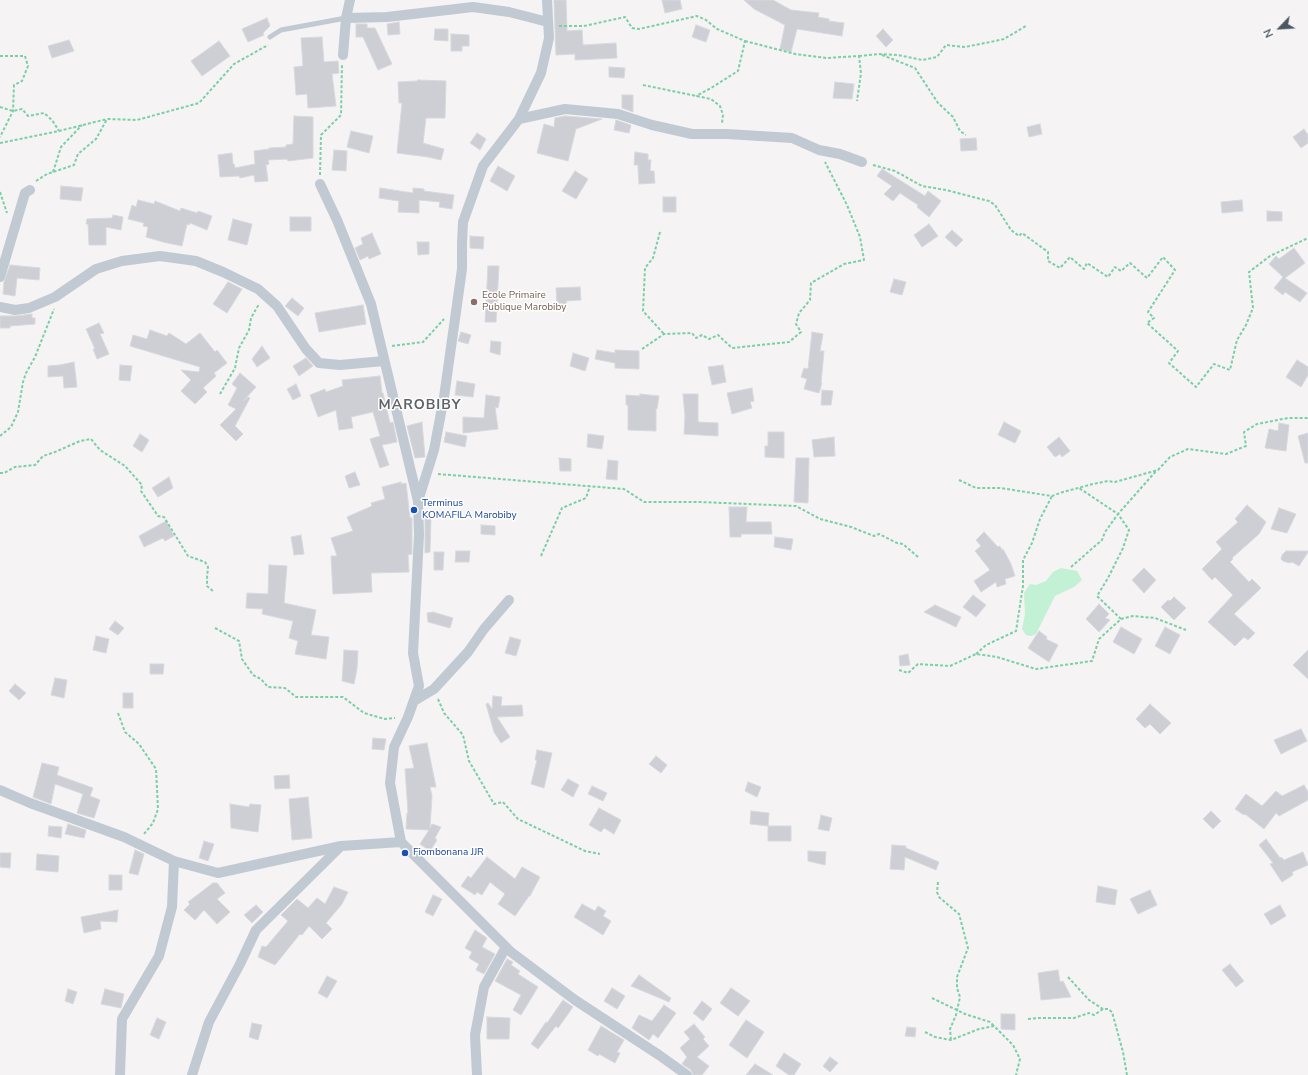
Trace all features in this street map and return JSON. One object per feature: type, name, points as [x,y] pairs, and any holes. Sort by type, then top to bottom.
[{"type":"street","points":[[342,55],[346,18],[350,0]]},
{"type":"street","points":[[418,501],[434,450],[441,412],[462,269],[463,222],[483,166],[519,119],[541,73],[549,38],[547,0]]},
{"type":"street","points":[[346,18],[387,17],[473,7],[509,12],[548,24]]},
{"type":"street","points":[[519,119],[565,109],[618,114],[652,125],[692,134],[792,138],[819,150],[840,154],[862,162]]},
{"type":"street","points":[[320,184],[337,220],[371,304],[418,501],[419,535],[413,653],[419,686],[408,717],[394,746],[390,783],[401,842],[506,947],[575,1000],[687,1075]]},
{"type":"street","points":[[0,278],[25,193],[30,190]]},
{"type":"street","points":[[0,307],[15,310],[29,308],[55,297],[96,269],[122,261],[160,256],[196,261],[258,289],[277,306],[306,349],[319,362],[340,365],[384,361]]},
{"type":"street","points":[[414,701],[434,689],[468,652],[484,629],[508,600]]},
{"type":"street","points":[[0,790],[30,803],[124,837],[174,861],[218,874],[341,846],[401,842]]},
{"type":"street","points":[[192,1075],[208,1022],[240,964],[256,930],[341,846]]},
{"type":"street","points":[[120,1075],[122,1019],[159,956],[172,907],[174,861]]},
{"type":"street","points":[[477,1075],[476,1035],[484,987],[506,947]]},
{"type":"lane","points":[[270,37],[281,30],[346,18]]},
{"type":"path","points":[[548,24],[584,26],[625,17],[632,28],[639,29],[696,16],[706,20],[717,29],[745,41],[795,54],[827,58],[880,54],[898,55],[922,60],[937,57],[946,46],[965,47],[995,42],[1004,39],[1026,26]]},
{"type":"path","points":[[696,96],[738,71],[745,41]]},
{"type":"path","points":[[0,143],[59,131],[107,119],[137,120],[199,103],[234,64],[265,48]]},
{"type":"path","points":[[880,54],[915,68],[938,103],[953,118],[960,131],[966,135]]},
{"type":"path","points":[[320,184],[321,135],[341,115],[342,55]]},
{"type":"path","points":[[0,56],[25,56],[28,66],[22,81],[14,85],[12,111],[0,137]]},
{"type":"path","points":[[857,101],[861,73],[859,56]]},
{"type":"path","points":[[643,85],[710,99],[720,106],[723,115],[721,134]]},
{"type":"path","points":[[0,107],[12,111],[22,109],[28,116],[44,113],[52,120],[59,131]]},
{"type":"path","points":[[30,190],[28,187],[53,172],[74,164],[78,154],[96,139],[107,119]]},
{"type":"path","points":[[53,172],[61,147],[82,125]]},
{"type":"path","points":[[642,349],[664,334],[692,332],[696,338],[702,335],[708,339],[718,334],[732,348],[789,342],[801,332],[796,324],[799,313],[810,300],[811,283],[844,264],[864,260],[860,237],[847,205],[819,150]]},
{"type":"path","points":[[862,162],[895,171],[922,186],[946,190],[995,205],[1011,230],[1018,236],[1022,233],[1048,252],[1048,261],[1060,268],[1070,257],[1084,269],[1087,263],[1108,277],[1115,267],[1121,271],[1130,263],[1147,278],[1163,257],[1175,270],[1148,312],[1154,318],[1147,323],[1178,351],[1169,363],[1196,387],[1214,364],[1230,370],[1237,340],[1246,325],[1253,308],[1248,272],[1270,256],[1308,238]]},
{"type":"path","points":[[660,232],[653,258],[645,268],[643,311],[664,334]]},
{"type":"path","points":[[0,436],[10,427],[18,412],[26,373],[35,356],[60,294]]},
{"type":"path","points":[[220,394],[235,368],[239,348],[249,330],[251,318],[258,305],[268,298]]},
{"type":"path","points":[[381,348],[423,342],[438,324],[457,308]]},
{"type":"path","points":[[1071,567],[1102,540],[1105,532],[1118,514],[1170,457],[1188,449],[1226,454],[1246,446],[1244,432],[1257,424],[1288,418],[1308,418]]},
{"type":"path","points":[[0,473],[4,473],[15,467],[35,465],[43,456],[80,441],[91,439],[100,450],[125,466],[142,485],[141,491],[158,516],[164,517],[188,556],[205,562],[208,567],[206,578],[207,586],[214,592]]},
{"type":"path","points":[[959,480],[976,488],[1014,490],[1052,496],[1108,481],[1115,482],[1158,470]]},
{"type":"path","points":[[427,473],[624,489],[644,502],[700,502],[796,506],[820,519],[851,527],[874,536],[879,534],[897,543],[903,544],[918,557]]},
{"type":"path","points":[[541,556],[562,508],[586,498],[590,486]]},
{"type":"path","points":[[1080,488],[1118,514],[1129,530],[1123,548],[1097,596],[1120,618]]},
{"type":"path","points":[[900,670],[908,673],[918,664],[950,666],[976,654],[986,645],[1016,631],[1023,586],[1023,560],[1032,543],[1040,519],[1052,496]]},
{"type":"path","points":[[976,654],[997,657],[1036,670],[1092,661],[1099,640],[1120,618],[1133,616],[1155,618],[1186,630]]},
{"type":"path","points":[[215,628],[239,642],[242,659],[253,675],[261,679],[268,687],[285,688],[296,696],[342,697],[364,713],[385,719],[408,717]]},
{"type":"path","points":[[434,689],[444,713],[463,735],[469,761],[494,804],[503,802],[518,819],[585,851],[600,854]]},
{"type":"path","points":[[118,712],[125,732],[139,744],[156,769],[158,809],[153,823],[144,833],[145,847]]},
{"type":"path","points":[[938,882],[937,892],[939,897],[959,914],[968,948],[957,978],[957,988],[960,997],[958,1010],[950,1029],[951,1040]]},
{"type":"path","points":[[1068,978],[1089,1000],[1103,1009],[1108,1009],[1112,1012],[1123,1052],[1127,1075]]},
{"type":"path","points":[[932,998],[990,1022],[1013,1045],[1020,1059],[1016,1075]]},
{"type":"path","points":[[1028,1019],[1074,1018],[1089,1013],[1094,1015],[1103,1009]]},
{"type":"path","points":[[925,1032],[935,1037],[951,1040],[979,1029],[994,1026]]},
{"type":"green space","points":[[1061,568],[1077,571],[1082,580],[1074,587],[1055,596],[1036,634],[1031,636],[1026,635],[1022,629],[1025,614],[1024,593],[1030,584],[1036,585],[1046,581],[1053,572]]},
{"type":"building","points":[[554,0],[566,0],[567,31],[582,30],[583,45],[616,43],[617,58],[575,60],[575,54],[556,55]]},
{"type":"building","points":[[662,0],[680,0],[682,9],[665,13]]},
{"type":"building","points":[[744,0],[773,0],[791,10],[819,13],[818,17],[829,19],[829,21],[844,23],[842,36],[797,29],[791,52],[780,49],[785,25],[754,9]]},
{"type":"building","points":[[267,18],[270,26],[263,33],[264,35],[248,42],[242,29]]},
{"type":"building","points":[[399,22],[400,34],[388,35],[387,24]]},
{"type":"building","points":[[356,24],[367,24],[367,28],[375,28],[392,64],[378,70],[363,37],[356,37]]},
{"type":"building","points":[[696,25],[710,30],[706,42],[692,37]]},
{"type":"building","points":[[435,29],[448,29],[448,41],[434,40]]},
{"type":"building","points":[[883,29],[893,40],[886,47],[876,36]]},
{"type":"building","points":[[451,34],[469,35],[469,46],[462,46],[462,51],[451,51]]},
{"type":"building","points":[[322,37],[324,62],[338,61],[339,73],[332,74],[336,106],[308,108],[307,94],[296,95],[294,67],[303,66],[301,38]]},
{"type":"building","points":[[69,40],[74,51],[52,58],[48,46]]},
{"type":"building","points":[[219,41],[230,56],[202,76],[191,61]]},
{"type":"building","points":[[609,67],[625,68],[624,78],[609,77]]},
{"type":"building","points":[[418,80],[446,81],[445,118],[426,118],[423,143],[444,149],[441,160],[397,153],[402,103],[399,103],[398,82]]},
{"type":"building","points":[[835,82],[854,84],[852,99],[833,98]]},
{"type":"building","points":[[622,95],[633,95],[633,112],[622,108]]},
{"type":"building","points":[[294,116],[313,117],[313,158],[288,161],[287,159],[268,160],[269,164],[266,165],[268,181],[255,182],[254,175],[240,178],[239,176],[220,177],[218,155],[232,153],[235,168],[255,164],[254,151],[286,147],[286,145],[293,144]]},
{"type":"building","points":[[565,116],[602,119],[576,129],[568,161],[537,153],[544,124],[554,127],[555,118]]},
{"type":"building","points":[[616,120],[631,125],[629,133],[614,130]]},
{"type":"building","points":[[1040,124],[1042,134],[1029,137],[1027,127]]},
{"type":"building","points":[[1304,129],[1308,135],[1308,143],[1301,148],[1293,137]]},
{"type":"building","points":[[351,131],[373,136],[369,153],[347,147]]},
{"type":"building","points":[[477,133],[486,139],[480,150],[470,143]]},
{"type":"building","points":[[976,138],[977,150],[961,151],[960,139]]},
{"type":"building","points":[[334,150],[347,151],[346,171],[332,170]]},
{"type":"building","points":[[635,152],[648,154],[648,160],[651,160],[650,171],[654,171],[655,183],[639,184],[638,165],[634,165]]},
{"type":"building","points":[[498,166],[515,176],[507,191],[490,181]]},
{"type":"building","points":[[882,169],[925,196],[928,191],[941,201],[929,217],[917,207],[918,205],[900,193],[893,201],[884,194],[892,186],[877,176]]},
{"type":"building","points":[[575,171],[588,179],[576,199],[562,191]]},
{"type":"building","points":[[61,186],[83,188],[81,201],[60,199]]},
{"type":"building","points":[[380,188],[413,193],[413,188],[424,189],[424,191],[454,195],[452,209],[439,207],[440,202],[419,200],[419,213],[398,212],[399,201],[379,198]]},
{"type":"building","points":[[663,197],[676,197],[676,212],[663,212]]},
{"type":"building","points":[[138,200],[154,204],[155,201],[180,211],[181,208],[197,213],[198,211],[212,216],[207,230],[190,223],[189,225],[187,224],[182,246],[163,242],[146,237],[148,227],[143,226],[144,223],[128,219],[132,205],[136,207]]},
{"type":"building","points":[[1242,200],[1243,211],[1222,213],[1221,202]]},
{"type":"building","points":[[1267,211],[1282,212],[1282,221],[1267,221]]},
{"type":"building","points":[[113,215],[123,217],[121,230],[106,227],[106,245],[89,245],[88,224],[86,224],[87,219],[112,218]]},
{"type":"building","points":[[290,217],[311,217],[311,231],[290,231]]},
{"type":"building","points":[[233,219],[252,224],[247,245],[228,240]]},
{"type":"building","points":[[929,224],[938,236],[922,247],[914,235]]},
{"type":"building","points":[[952,230],[963,240],[956,247],[945,237]]},
{"type":"building","points":[[372,233],[381,254],[369,259],[368,256],[360,260],[355,248],[363,244],[361,238]]},
{"type":"building","points":[[470,236],[484,237],[483,249],[470,248]]},
{"type":"building","points":[[417,242],[429,242],[429,254],[418,255]]},
{"type":"building","points":[[1294,248],[1305,263],[1285,278],[1307,293],[1300,302],[1285,292],[1283,295],[1274,288],[1283,277],[1269,264],[1276,256],[1279,259]]},
{"type":"building","points":[[10,265],[40,268],[39,280],[17,278],[15,296],[3,294],[4,282]]},
{"type":"building","points":[[488,266],[499,266],[496,322],[485,322]]},
{"type":"building","points":[[894,279],[906,282],[902,295],[890,292]]},
{"type":"building","points":[[228,282],[242,289],[227,313],[213,304]]},
{"type":"building","points":[[580,287],[581,300],[566,301],[567,305],[557,305],[556,288]]},
{"type":"building","points":[[292,298],[304,308],[298,316],[285,306]]},
{"type":"building","points":[[363,305],[366,324],[319,332],[315,313]]},
{"type":"building","points":[[32,314],[32,318],[35,318],[35,324],[0,328],[0,316]]},
{"type":"building","points":[[99,323],[104,333],[100,334],[109,354],[97,359],[93,349],[95,349],[86,329]]},
{"type":"building","points":[[150,330],[167,336],[169,333],[186,344],[200,333],[215,352],[217,350],[227,363],[214,373],[216,376],[203,388],[207,392],[195,404],[181,391],[191,380],[181,370],[199,372],[200,367],[130,346],[133,335],[147,339]]},
{"type":"building","points":[[461,332],[471,335],[468,344],[458,341]]},
{"type":"building","points":[[812,332],[823,334],[820,351],[824,351],[822,383],[819,393],[804,389],[807,379],[801,377],[804,368],[808,369]]},
{"type":"building","points":[[491,341],[501,342],[500,355],[490,352]]},
{"type":"building","points":[[262,346],[270,358],[257,367],[252,359]]},
{"type":"building","points":[[597,350],[615,353],[615,350],[639,351],[639,369],[615,368],[615,363],[595,359]]},
{"type":"building","points":[[573,353],[589,358],[585,371],[570,366]]},
{"type":"building","points":[[306,358],[313,366],[299,376],[293,366]]},
{"type":"building","points":[[1297,360],[1308,367],[1308,375],[1301,387],[1286,377]]},
{"type":"building","points":[[74,362],[77,387],[64,388],[63,376],[48,377],[48,366]]},
{"type":"building","points":[[120,365],[132,366],[130,381],[119,380]]},
{"type":"building","points":[[723,365],[726,382],[712,385],[708,367]]},
{"type":"building","points":[[240,373],[256,387],[243,401],[248,397],[250,398],[235,426],[243,434],[236,441],[220,425],[236,409],[228,405],[237,388],[232,384]]},
{"type":"building","points":[[380,376],[382,393],[390,423],[393,422],[397,442],[382,445],[389,465],[380,468],[370,439],[380,436],[373,412],[351,417],[353,428],[339,430],[336,410],[318,417],[310,395],[325,389],[326,392],[343,386],[342,380]]},
{"type":"building","points":[[457,381],[475,384],[473,397],[455,395]]},
{"type":"building","points":[[296,384],[301,396],[293,400],[287,389]]},
{"type":"building","points":[[752,388],[754,401],[750,402],[752,408],[732,414],[727,393]]},
{"type":"building","points":[[822,390],[833,391],[831,405],[821,405]]},
{"type":"building","points":[[640,394],[659,396],[657,409],[656,408],[656,431],[628,430],[628,405],[626,405],[626,395],[640,396]]},
{"type":"building","points":[[683,394],[698,394],[698,422],[718,423],[718,436],[684,434],[685,416]]},
{"type":"building","points":[[486,395],[500,397],[498,408],[495,407],[498,429],[463,433],[463,417],[484,418]]},
{"type":"building","points":[[422,422],[425,457],[415,458],[407,426]]},
{"type":"building","points":[[1004,422],[1021,431],[1015,443],[998,435]]},
{"type":"building","points":[[1279,423],[1289,425],[1286,451],[1265,448],[1269,429],[1278,431]]},
{"type":"building","points":[[446,432],[467,436],[465,447],[444,442]]},
{"type":"building","points":[[768,432],[784,432],[784,458],[765,457],[765,446],[768,446]]},
{"type":"building","points":[[1308,433],[1308,463],[1305,463],[1298,436]]},
{"type":"building","points":[[140,434],[149,440],[142,452],[133,446]]},
{"type":"building","points":[[588,434],[604,436],[602,449],[587,447]]},
{"type":"building","points":[[834,437],[835,456],[814,457],[812,440]]},
{"type":"building","points":[[1059,437],[1070,451],[1062,457],[1060,454],[1055,457],[1047,447]]},
{"type":"building","points":[[559,458],[571,459],[571,471],[560,471]]},
{"type":"building","points":[[796,458],[809,458],[808,503],[794,502]]},
{"type":"building","points":[[608,460],[618,461],[617,480],[606,479]]},
{"type":"building","points":[[355,472],[360,485],[349,488],[345,476]]},
{"type":"building","points":[[169,477],[173,488],[158,497],[152,488]]},
{"type":"building","points":[[401,482],[401,484],[406,483],[410,518],[412,518],[412,554],[408,555],[409,572],[371,573],[372,592],[333,594],[331,556],[337,556],[331,538],[353,531],[347,517],[372,506],[371,503],[385,499],[382,487]]},
{"type":"building","points":[[1247,505],[1266,522],[1259,534],[1232,558],[1233,559],[1230,562],[1249,582],[1252,579],[1261,588],[1234,614],[1255,633],[1248,640],[1244,637],[1235,646],[1208,622],[1233,595],[1215,577],[1212,580],[1202,569],[1222,549],[1216,542],[1238,522],[1235,519]]},
{"type":"building","points":[[729,507],[747,507],[746,522],[771,522],[772,534],[741,534],[741,537],[730,537]]},
{"type":"building","points":[[1279,508],[1296,514],[1287,533],[1271,529]]},
{"type":"building","points":[[425,518],[431,518],[430,552],[425,553]]},
{"type":"building","points":[[166,521],[174,536],[165,541],[163,538],[144,547],[139,536]]},
{"type":"building","points":[[481,525],[495,526],[495,535],[481,534]]},
{"type":"building","points":[[984,532],[998,547],[1000,546],[1002,550],[1003,549],[1011,564],[1015,576],[1005,579],[1006,584],[997,587],[996,582],[981,592],[974,581],[990,570],[975,551],[981,546],[976,540]]},
{"type":"building","points":[[301,535],[304,554],[294,555],[291,537]]},
{"type":"building","points":[[775,537],[793,539],[791,550],[774,547]]},
{"type":"building","points":[[456,551],[470,551],[469,562],[455,562]]},
{"type":"building","points":[[1286,551],[1308,552],[1299,566],[1281,559],[1282,555]]},
{"type":"building","points":[[434,552],[444,552],[443,570],[434,570]]},
{"type":"building","points":[[269,565],[287,566],[284,603],[316,610],[311,635],[329,637],[326,659],[295,654],[298,641],[289,638],[293,621],[262,614],[263,609],[246,608],[247,593],[268,594]]},
{"type":"building","points":[[1144,568],[1156,580],[1144,593],[1132,580]]},
{"type":"building","points":[[973,595],[986,605],[976,617],[963,607]]},
{"type":"building","points":[[1174,597],[1186,608],[1174,620],[1161,607],[1168,600],[1170,601]]},
{"type":"building","points":[[1099,604],[1109,614],[1105,618],[1110,620],[1099,632],[1086,619]]},
{"type":"building","points":[[935,605],[961,617],[956,627],[924,612]]},
{"type":"building","points":[[433,612],[453,618],[450,628],[428,622],[427,613]]},
{"type":"building","points":[[115,621],[124,628],[118,635],[109,629]]},
{"type":"building","points":[[1121,627],[1142,639],[1134,654],[1113,642]]},
{"type":"building","points":[[1165,627],[1180,635],[1170,654],[1155,646]]},
{"type":"building","points":[[1039,631],[1047,637],[1046,639],[1058,645],[1049,662],[1028,648]]},
{"type":"building","points":[[96,636],[109,639],[106,653],[93,650]]},
{"type":"building","points":[[510,637],[521,640],[516,656],[505,653]]},
{"type":"building","points":[[344,650],[358,651],[354,684],[342,681]]},
{"type":"building","points":[[1308,650],[1308,679],[1293,665]]},
{"type":"building","points":[[908,654],[910,665],[900,666],[899,656]]},
{"type":"building","points":[[150,664],[164,664],[163,674],[150,674]]},
{"type":"building","points":[[55,678],[67,680],[64,698],[51,695]]},
{"type":"building","points":[[15,684],[26,693],[19,700],[9,691]]},
{"type":"building","points":[[123,693],[133,693],[133,708],[123,708]]},
{"type":"building","points":[[493,696],[502,697],[501,706],[522,705],[523,716],[497,717],[510,737],[501,743],[494,732],[486,704],[488,703],[492,709]]},
{"type":"building","points":[[1150,704],[1171,723],[1160,734],[1150,724],[1145,728],[1136,719]]},
{"type":"building","points":[[1301,729],[1307,741],[1281,754],[1274,740]]},
{"type":"building","points":[[373,738],[386,739],[384,750],[372,749]]},
{"type":"building","points":[[427,743],[436,787],[430,787],[432,796],[430,828],[432,824],[441,827],[435,838],[437,840],[430,851],[420,844],[429,830],[406,829],[408,813],[405,769],[414,768],[409,746]]},
{"type":"building","points":[[537,750],[552,753],[544,788],[531,784],[537,760],[535,760]]},
{"type":"building","points":[[656,756],[667,765],[661,773],[649,764]]},
{"type":"building","points":[[42,763],[59,767],[57,775],[93,788],[90,796],[100,800],[94,818],[77,813],[83,794],[55,784],[51,804],[33,797]]},
{"type":"building","points":[[289,775],[290,788],[275,789],[274,776]]},
{"type":"building","points":[[568,779],[579,785],[573,797],[561,790]]},
{"type":"building","points":[[748,782],[761,787],[757,797],[745,791]]},
{"type":"building","points":[[1304,785],[1308,792],[1308,800],[1279,816],[1276,813],[1264,829],[1245,814],[1244,815],[1235,809],[1246,794],[1262,806],[1276,791],[1282,796]]},
{"type":"building","points":[[592,786],[607,793],[603,801],[588,794]]},
{"type":"building","points":[[308,797],[312,838],[292,840],[289,799]]},
{"type":"building","points":[[230,804],[249,807],[250,804],[261,805],[258,832],[231,828]]},
{"type":"building","points":[[599,808],[621,820],[614,834],[604,828],[601,832],[589,825]]},
{"type":"building","points":[[751,811],[769,813],[768,826],[750,824]]},
{"type":"building","points":[[1211,811],[1221,821],[1213,829],[1203,819]]},
{"type":"building","points":[[821,815],[832,818],[829,831],[818,829]]},
{"type":"building","points":[[68,824],[86,830],[84,838],[65,834]]},
{"type":"building","points":[[49,826],[62,827],[61,838],[48,836]]},
{"type":"building","points":[[768,826],[791,826],[791,841],[768,841]]},
{"type":"building","points":[[1266,839],[1280,858],[1281,857],[1284,860],[1303,852],[1308,865],[1292,872],[1293,875],[1282,882],[1270,864],[1273,863],[1259,845]]},
{"type":"building","points":[[204,841],[214,844],[208,861],[199,858]]},
{"type":"building","points":[[892,845],[906,846],[906,848],[939,862],[936,870],[905,857],[904,870],[890,869]]},
{"type":"building","points":[[135,850],[144,854],[138,875],[129,873]]},
{"type":"building","points":[[808,851],[826,852],[825,865],[808,861]]},
{"type":"building","points":[[0,853],[11,853],[10,868],[0,867]]},
{"type":"building","points":[[37,854],[59,856],[58,872],[36,870]]},
{"type":"building","points":[[487,857],[515,879],[522,867],[540,877],[530,896],[515,916],[498,904],[505,894],[490,882],[482,895],[477,892],[475,895],[461,886],[468,876],[471,878]]},
{"type":"building","points":[[109,875],[122,875],[122,890],[109,890]]},
{"type":"building","points":[[213,883],[217,883],[225,893],[217,899],[230,912],[217,924],[204,910],[195,920],[184,910],[190,904],[188,902]]},
{"type":"building","points":[[1098,886],[1117,890],[1115,905],[1096,902]]},
{"type":"building","points":[[334,887],[348,892],[342,904],[326,923],[332,929],[322,939],[309,926],[302,935],[300,934],[275,965],[258,957],[262,946],[266,947],[288,921],[281,915],[297,899],[308,908],[317,898],[325,904]]},
{"type":"building","points":[[1150,890],[1157,905],[1138,914],[1130,899]]},
{"type":"building","points":[[433,895],[442,899],[433,916],[425,912]]},
{"type":"building","points":[[582,904],[595,911],[598,906],[606,911],[603,916],[611,921],[603,935],[574,917]]},
{"type":"building","points":[[256,905],[263,912],[252,923],[244,915]]},
{"type":"building","points":[[1280,905],[1286,916],[1271,925],[1264,914]]},
{"type":"building","points":[[118,910],[117,922],[100,921],[101,929],[84,933],[81,917]]},
{"type":"building","points":[[475,930],[487,938],[482,947],[495,954],[484,974],[476,970],[479,964],[469,958],[472,952],[465,948]]},
{"type":"building","points":[[507,959],[513,962],[511,965],[520,971],[518,974],[538,987],[521,1015],[513,1010],[521,995],[495,981]]},
{"type":"building","points":[[1230,964],[1244,981],[1236,987],[1222,970]]},
{"type":"building","points":[[1058,970],[1060,982],[1063,981],[1071,997],[1041,1000],[1038,973]]},
{"type":"building","points":[[639,975],[671,998],[669,1002],[631,986]]},
{"type":"building","points":[[327,976],[337,981],[327,998],[318,993]]},
{"type":"building","points":[[612,988],[625,996],[617,1009],[604,1001]]},
{"type":"building","points":[[731,988],[750,1001],[738,1016],[720,1003]]},
{"type":"building","points":[[68,989],[77,992],[73,1004],[65,1001]]},
{"type":"building","points":[[105,989],[124,994],[121,1008],[101,1004]]},
{"type":"building","points":[[563,1000],[573,1007],[558,1028],[556,1026],[538,1049],[531,1044]]},
{"type":"building","points":[[702,1001],[712,1009],[703,1021],[693,1013]]},
{"type":"building","points":[[664,1005],[676,1013],[658,1038],[653,1034],[649,1040],[632,1028],[639,1015],[652,1021]]},
{"type":"building","points":[[1001,1014],[1015,1014],[1015,1030],[1001,1029]]},
{"type":"building","points":[[487,1017],[510,1018],[509,1039],[487,1039]]},
{"type":"building","points":[[157,1018],[166,1022],[159,1039],[150,1035]]},
{"type":"building","points":[[746,1020],[764,1032],[747,1058],[729,1045]]},
{"type":"building","points":[[252,1023],[262,1025],[258,1040],[249,1037]]},
{"type":"building","points":[[694,1024],[705,1037],[703,1039],[709,1046],[697,1057],[709,1066],[702,1075],[693,1075],[691,1070],[682,1064],[687,1057],[680,1048],[690,1039],[684,1032]]},
{"type":"building","points":[[601,1026],[624,1040],[617,1052],[620,1053],[615,1063],[588,1050]]},
{"type":"building","points":[[907,1027],[916,1028],[915,1037],[905,1036]]},
{"type":"building","points":[[784,1053],[801,1064],[794,1075],[789,1075],[776,1066]]},
{"type":"building","points":[[830,1057],[838,1063],[830,1072],[823,1066]]},
{"type":"building","points":[[755,1064],[773,1075],[746,1075]]},
{"type":"place","name":"Ecole Primaire Publique Marobiby","points":[[474,302]]},
{"type":"place","name":"Terminus KOMAFILA Marobiby","points":[[414,510]]},
{"type":"place","name":"Fiombonana JJR","points":[[405,853]]},
{"type":"district","name":"MAROBIBY","points":[[420,406]]}]
